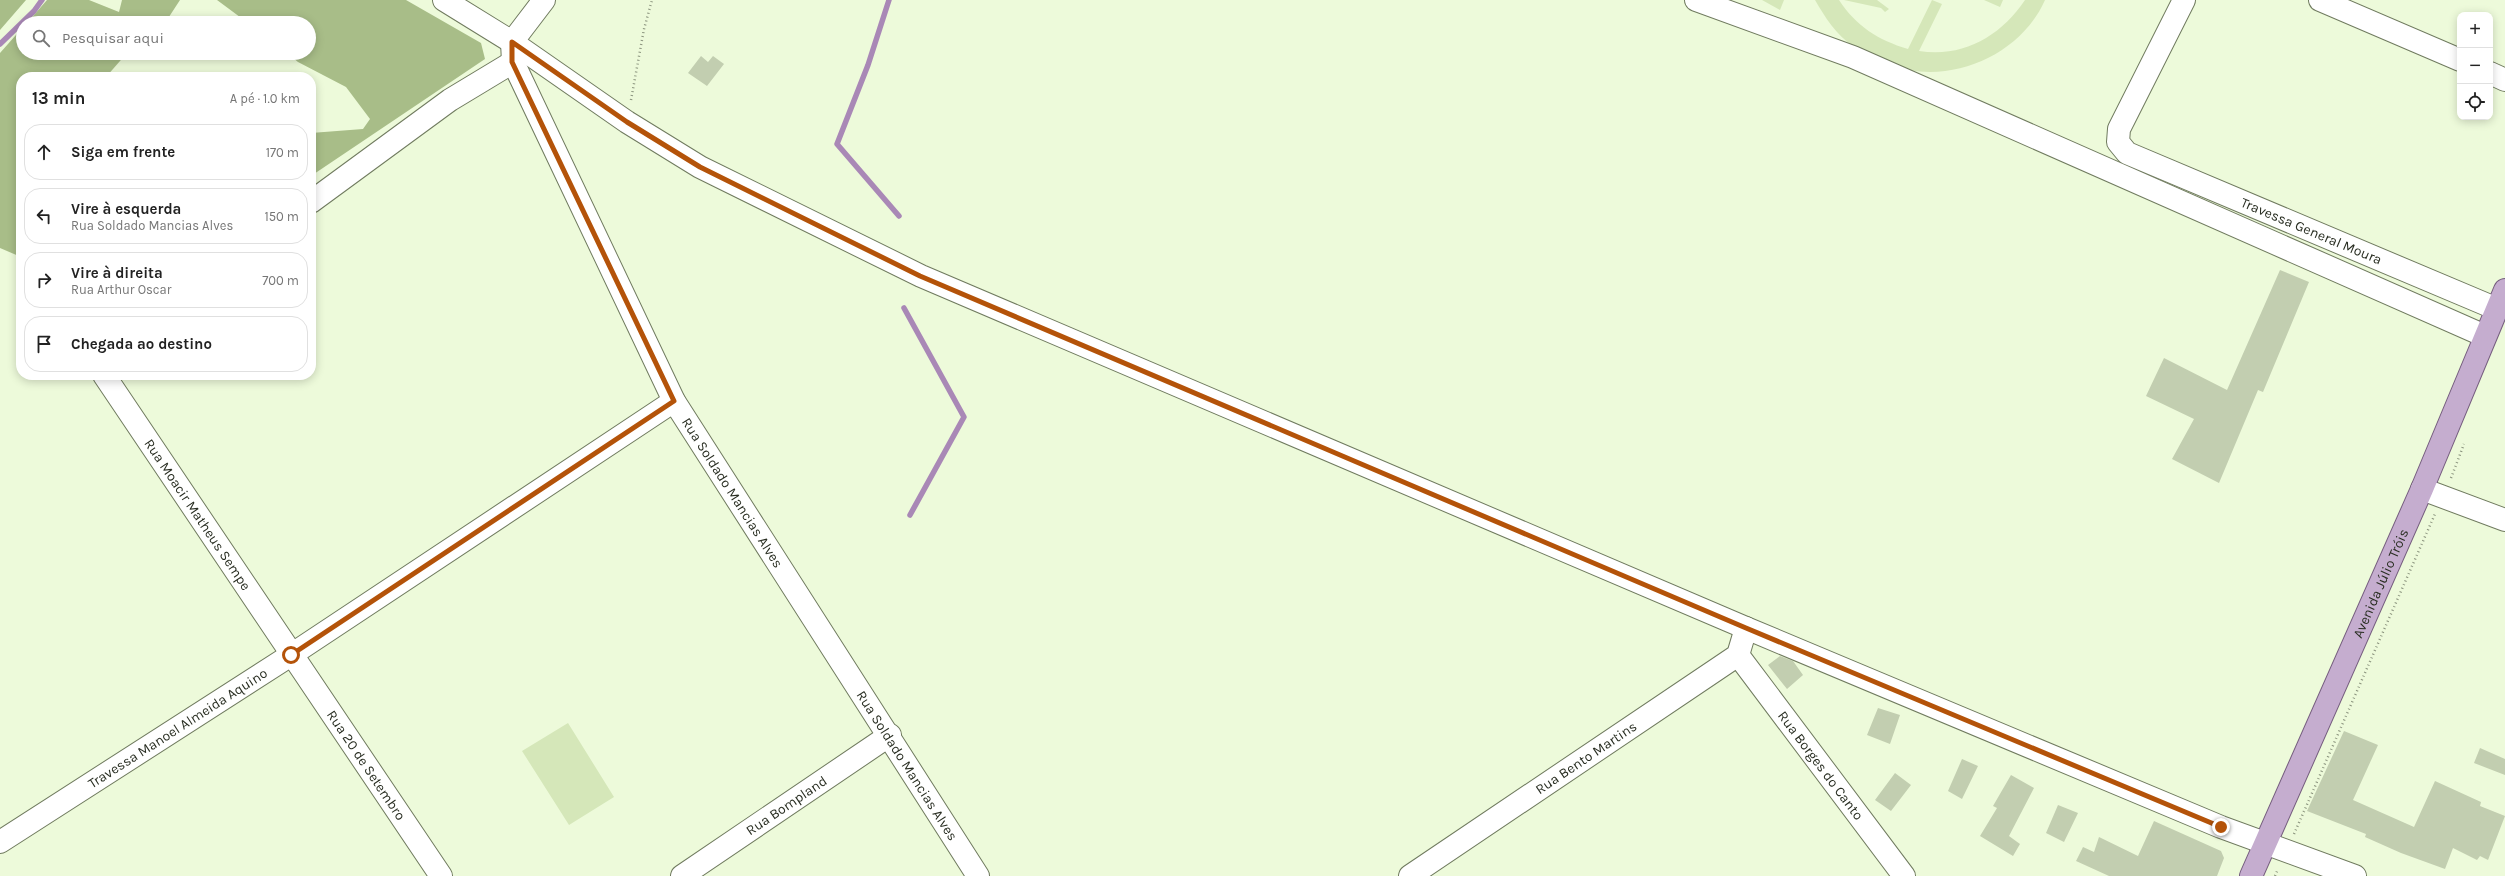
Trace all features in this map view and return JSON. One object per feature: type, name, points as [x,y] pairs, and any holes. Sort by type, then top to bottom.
[{"type":"main road","name":"Avenida Júlio Tróis","points":[[2251,876],[2422,489],[2501,299]]},
{"type":"street","points":[[444,0],[512,52],[700,167],[920,276],[1746,628],[2221,827],[2356,876]]},
{"type":"street","points":[[316,198],[450,100],[512,52],[544,0]]},
{"type":"street","points":[[1696,0],[1853,57],[2485,336]]},
{"type":"street","name":"Travessa General Moura","points":[[2184,0],[2119,130],[2118,142],[2127,153],[2501,299]]},
{"type":"street","points":[[2320,0],[2457,59]]},
{"type":"street","name":"Rua Soldado Mancias Alves","points":[[512,52],[674,401],[890,735],[978,876]]},
{"type":"street","points":[[2493,74],[2505,80]]},
{"type":"street","name":"Rua Moacir Matheus Sempe","points":[[107,380],[291,655]]},
{"type":"street","name":"Travessa Manoel Almeida Aquino","points":[[0,842],[291,655],[674,401]]},
{"type":"street","points":[[2422,489],[2505,520]]},
{"type":"street","points":[[1738,655],[1746,628]]},
{"type":"street","name":"Rua 20 de Setembro","points":[[291,655],[441,876]]},
{"type":"street","name":"Rua Bento Martins","points":[[1410,876],[1738,655]]},
{"type":"street","name":"Rua Borges do Canto","points":[[1738,655],[1904,876]]},
{"type":"street","name":"Rua Bompland","points":[[682,876],[890,735]]},
{"type":"path","points":[[627,122],[644,29],[652,0]]},
{"type":"green space","points":[[0,0],[26,0],[0,30]]},
{"type":"green space","points":[[47,0],[89,0],[119,12],[122,0],[180,0],[170,16],[33,16]]},
{"type":"green space","points":[[217,0],[406,0],[481,43],[485,59],[316,173],[316,133],[363,129],[370,119],[346,87],[296,60],[316,60],[316,16],[239,16]]},
{"type":"green space","points":[[1762,0],[1784,0],[1780,10]]},
{"type":"green space","points":[[1815,0],[1839,0],[1860,25],[1887,41],[1908,49],[1932,0],[1942,4],[1919,51],[1935,52],[1951,51],[1980,42],[1993,34],[2004,24],[2025,0],[2045,0],[2035,18],[2007,47],[1989,58],[1970,65],[1950,70],[1929,72],[1896,67],[1853,46],[1836,31]]},
{"type":"green space","points":[[1844,0],[1877,0],[1889,9],[1885,12],[1881,8]]},
{"type":"green space","points":[[1984,0],[2003,0],[2000,7]]},
{"type":"green space","points":[[16,35],[16,60],[121,60],[110,72],[16,72],[16,255],[0,248],[0,53]]},
{"type":"green space","points":[[568,723],[614,797],[569,825],[522,751]]},
{"type":"building","points":[[701,56],[708,62],[713,56],[724,64],[707,86],[688,73]]},
{"type":"building","points":[[2280,270],[2309,282],[2263,392],[2258,390],[2219,483],[2172,459],[2194,419],[2146,396],[2164,358],[2227,390]]},
{"type":"building","points":[[1780,656],[1793,661],[1803,675],[1787,689],[1768,665]]},
{"type":"building","points":[[1878,708],[1900,715],[1890,744],[1867,735]]},
{"type":"building","points":[[2344,731],[2378,745],[2353,800],[2414,827],[2435,781],[2481,802],[2480,806],[2505,816],[2488,860],[2480,856],[2477,860],[2453,848],[2445,869],[2401,853],[2365,837],[2366,834],[2307,811]]},
{"type":"building","points":[[2480,748],[2505,759],[2505,775],[2474,763]]},
{"type":"building","points":[[1962,759],[1978,766],[1962,799],[1948,791]]},
{"type":"building","points":[[1895,773],[1911,785],[1891,811],[1875,800]]},
{"type":"building","points":[[2011,775],[2034,788],[2009,836],[2020,844],[2013,856],[1980,836],[1997,808],[1993,806]]},
{"type":"building","points":[[2058,805],[2078,813],[2064,842],[2046,833]]},
{"type":"building","points":[[2154,821],[2221,851],[2224,858],[2217,876],[2109,876],[2076,861],[2083,847],[2094,852],[2099,837],[2138,856]]},
{"type":"waterway","points":[[29,16],[42,0]]},
{"type":"waterway","points":[[889,0],[868,65],[837,144],[899,216]]},
{"type":"waterway","points":[[0,44],[16,28]]},
{"type":"waterway","points":[[904,308],[964,417],[910,515]]},
{"type":"route","points":[[291,655],[674,401],[512,62],[512,42],[627,122],[700,167],[920,276],[1746,628],[1799,648],[2221,827]]}]
